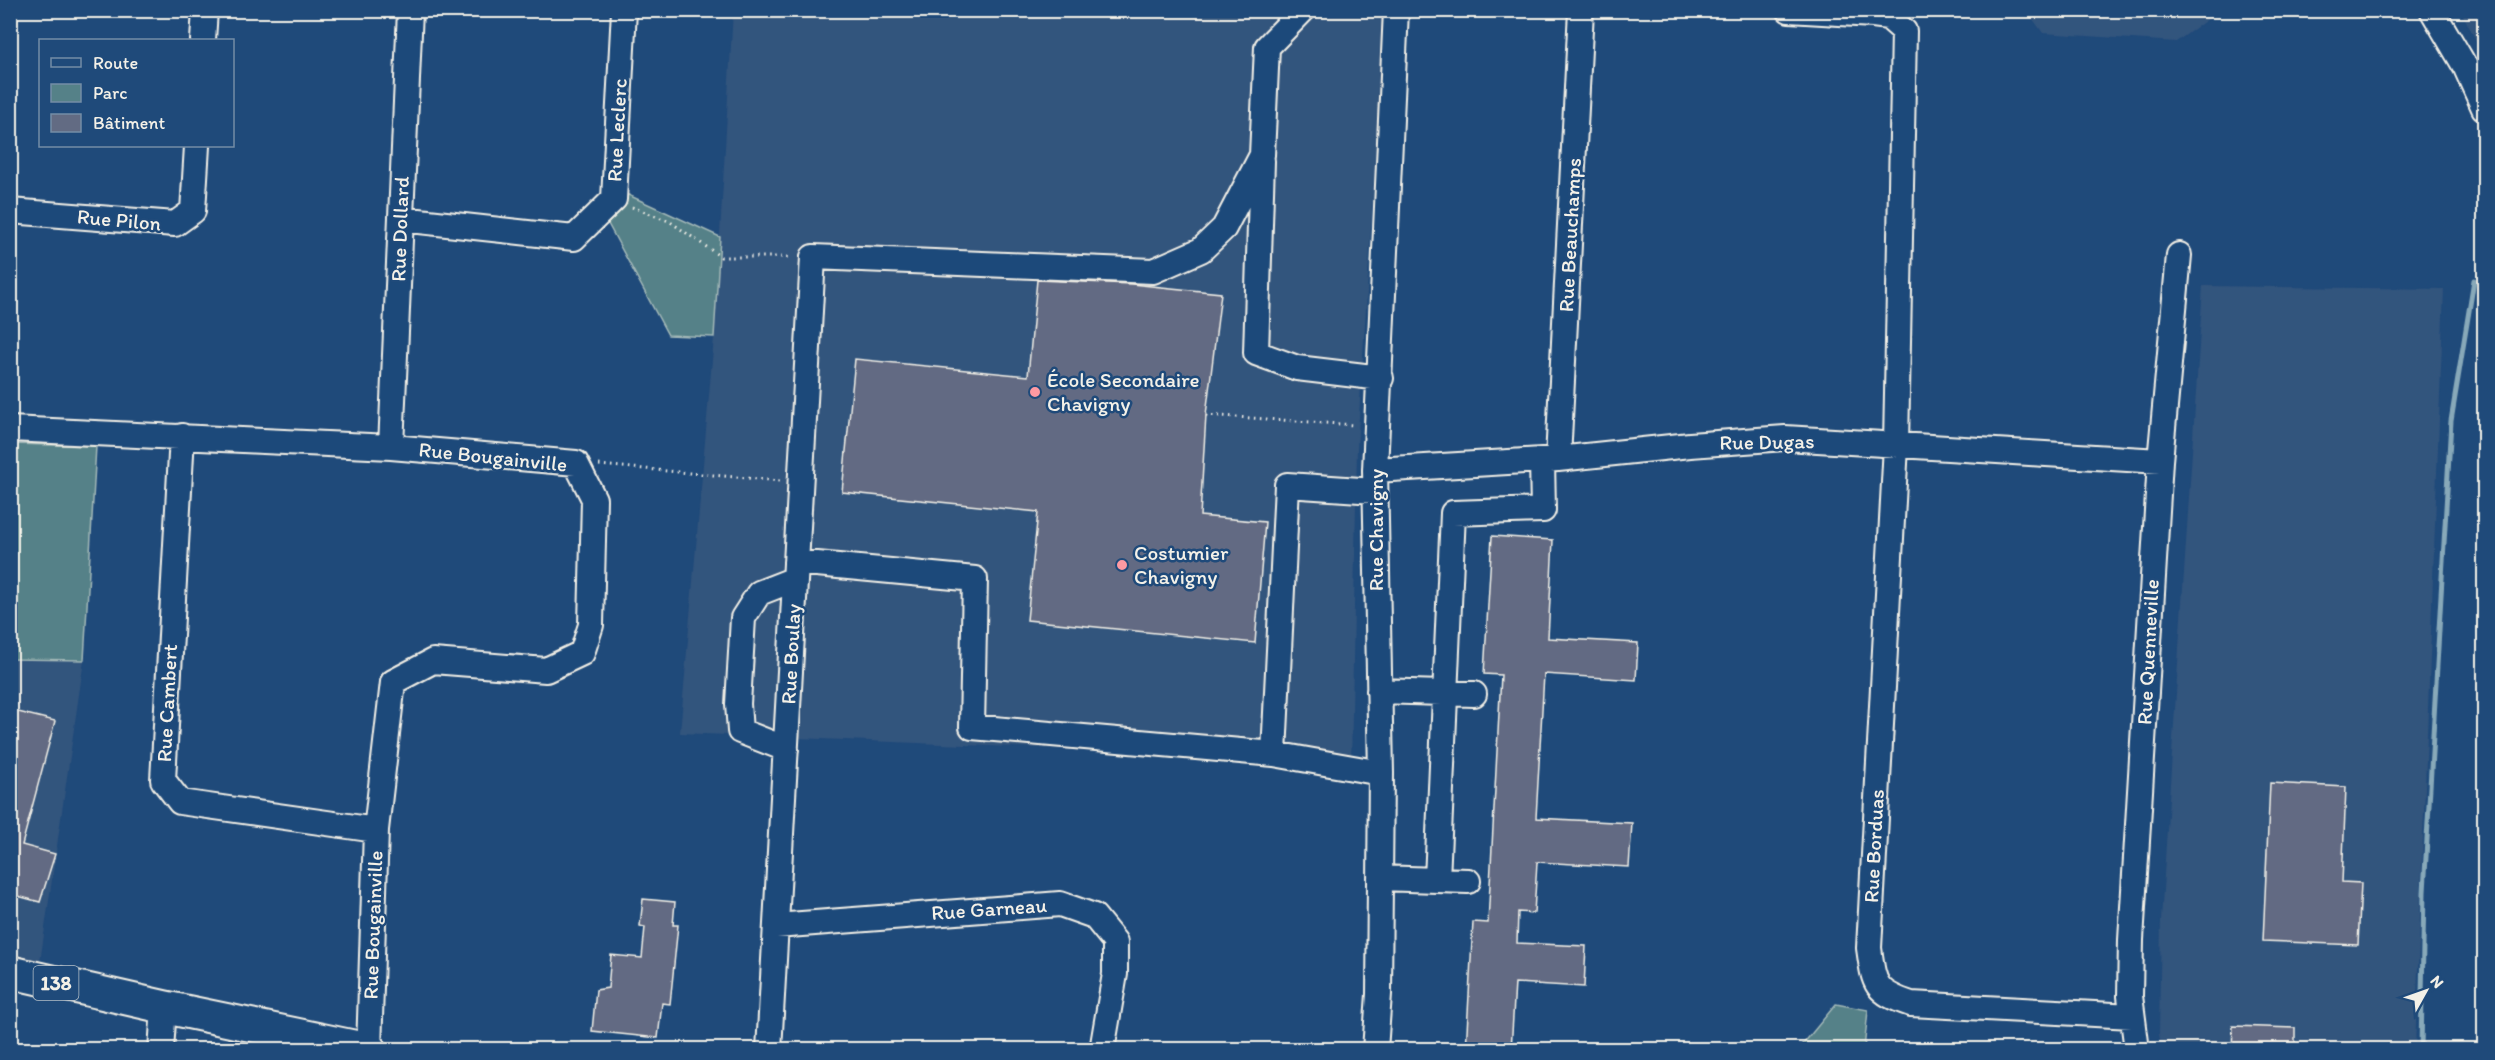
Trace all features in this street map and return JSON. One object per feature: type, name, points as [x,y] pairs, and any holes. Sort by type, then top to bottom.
[{"type":"main road","name":"138","points":[[10,972],[164,1007],[370,1049]]},
{"type":"street","points":[[203,39],[205,10]]},
{"type":"street","name":"Rue Dollard","points":[[391,447],[410,10]]},
{"type":"street","name":"Rue Leclerc","points":[[401,219],[574,238],[614,199],[624,10]]},
{"type":"street","points":[[1303,10],[1267,47],[1257,354],[1297,368],[1381,378]]},
{"type":"street","name":"Rue Chavigny","points":[[1375,1050],[1379,994],[1381,773],[1375,481],[1396,10]]},
{"type":"street","name":"Rue Beauchamps","points":[[1445,693],[1453,513],[1543,510],[1550,460],[1581,10]]},
{"type":"street","name":"Rue Borduas","points":[[1789,10],[1888,17],[1904,31],[1896,445],[1869,948],[1874,980],[1889,997],[1911,1004],[2132,1016]]},
{"type":"street","points":[[2432,10],[2482,98]]},
{"type":"street","name":"Rue Pilon","points":[[10,211],[176,224],[193,211],[197,147]]},
{"type":"street","points":[[813,258],[1153,271],[1201,250],[1224,228],[1263,155]]},
{"type":"street","name":"Rue Quenneville","points":[[2137,1050],[2132,1016],[2132,931],[2160,461],[2179,255]]},
{"type":"street","name":"Rue Boulay","points":[[769,1050],[813,258]]},
{"type":"street","name":"Rue Bougainville","points":[[10,429],[391,447],[576,464],[594,499],[591,625],[582,653],[546,670],[433,661],[393,682],[376,830],[370,1049]]},
{"type":"street","name":"Rue Cambert","points":[[182,436],[163,780],[180,802],[376,830]]},
{"type":"street","name":"Rue Dugas","points":[[1274,754],[1287,485],[1375,481],[1690,445],[1785,438],[2160,461]]},
{"type":"street","points":[[786,749],[740,732],[738,704],[744,618],[759,592],[796,571],[975,579],[972,727],[1274,754],[1381,773]]},
{"type":"street","points":[[1379,691],[1474,694]]},
{"type":"street","points":[[1437,880],[1445,693]]},
{"type":"street","points":[[1380,878],[1468,881]]},
{"type":"street","name":"Rue Garneau","points":[[776,926],[1060,904],[1094,916],[1114,942],[1115,974],[1102,1050]]},
{"type":"street","points":[[161,1050],[164,1007]]},
{"type":"path","points":[[614,199],[669,221],[721,257],[813,258]]},
{"type":"path","points":[[1206,415],[1378,426]]},
{"type":"path","points":[[576,464],[800,483]]},
{"type":"shaded area","name":"École Secondaire Chavigny","points":[[733,11],[1385,11],[1357,448],[1351,766],[1252,757],[680,733],[714,337]]},
{"type":"shaded area","points":[[2027,11],[2219,11],[2176,42],[2043,33]]},
{"type":"shaded area","points":[[2461,11],[2484,11],[2484,56]]},
{"type":"shaded area","points":[[2203,286],[2444,289],[2415,1049],[2162,1050],[2159,1034],[2161,920]]},
{"type":"shaded area","points":[[10,659],[84,660],[39,969],[11,961]]},
{"type":"green space","points":[[624,193],[720,237],[714,337],[668,335],[606,220]]},
{"type":"green space","points":[[11,444],[96,446],[84,660],[11,659]]},
{"type":"green space","points":[[1836,1004],[1868,1010],[1864,1049],[1799,1049]]},
{"type":"building","name":"École Secondaire Chavigny","points":[[1037,280],[1131,284],[1221,293],[1206,415],[1200,516],[1265,522],[1255,643],[1027,620],[1038,512],[842,492],[855,359],[1028,376]]},
{"type":"building","points":[[1492,536],[1553,540],[1548,638],[1638,643],[1636,680],[1544,674],[1536,818],[1632,823],[1629,867],[1537,862],[1534,913],[1518,912],[1517,943],[1586,946],[1584,987],[1515,983],[1511,1050],[1466,1050],[1473,922],[1488,923],[1501,675],[1484,674]]},
{"type":"building","points":[[10,710],[55,721],[22,845],[55,854],[40,902],[10,894]]},
{"type":"building","points":[[2270,783],[2346,787],[2342,882],[2361,883],[2358,945],[2263,941]]},
{"type":"building","points":[[643,899],[675,902],[673,925],[678,925],[670,1004],[662,1003],[658,1038],[592,1031],[596,990],[608,988],[611,955],[642,958],[645,927],[640,926]]},
{"type":"building","points":[[2233,1026],[2295,1028],[2295,1050],[2232,1050]]},
{"type":"waterway","points":[[2421,1050],[2424,892],[2451,421],[2474,280]]},
{"type":"place","name":"École Secondaire Chavigny","points":[[1035,392]]},
{"type":"place","name":"Costumier Chavigny","points":[[1122,565]]}]
